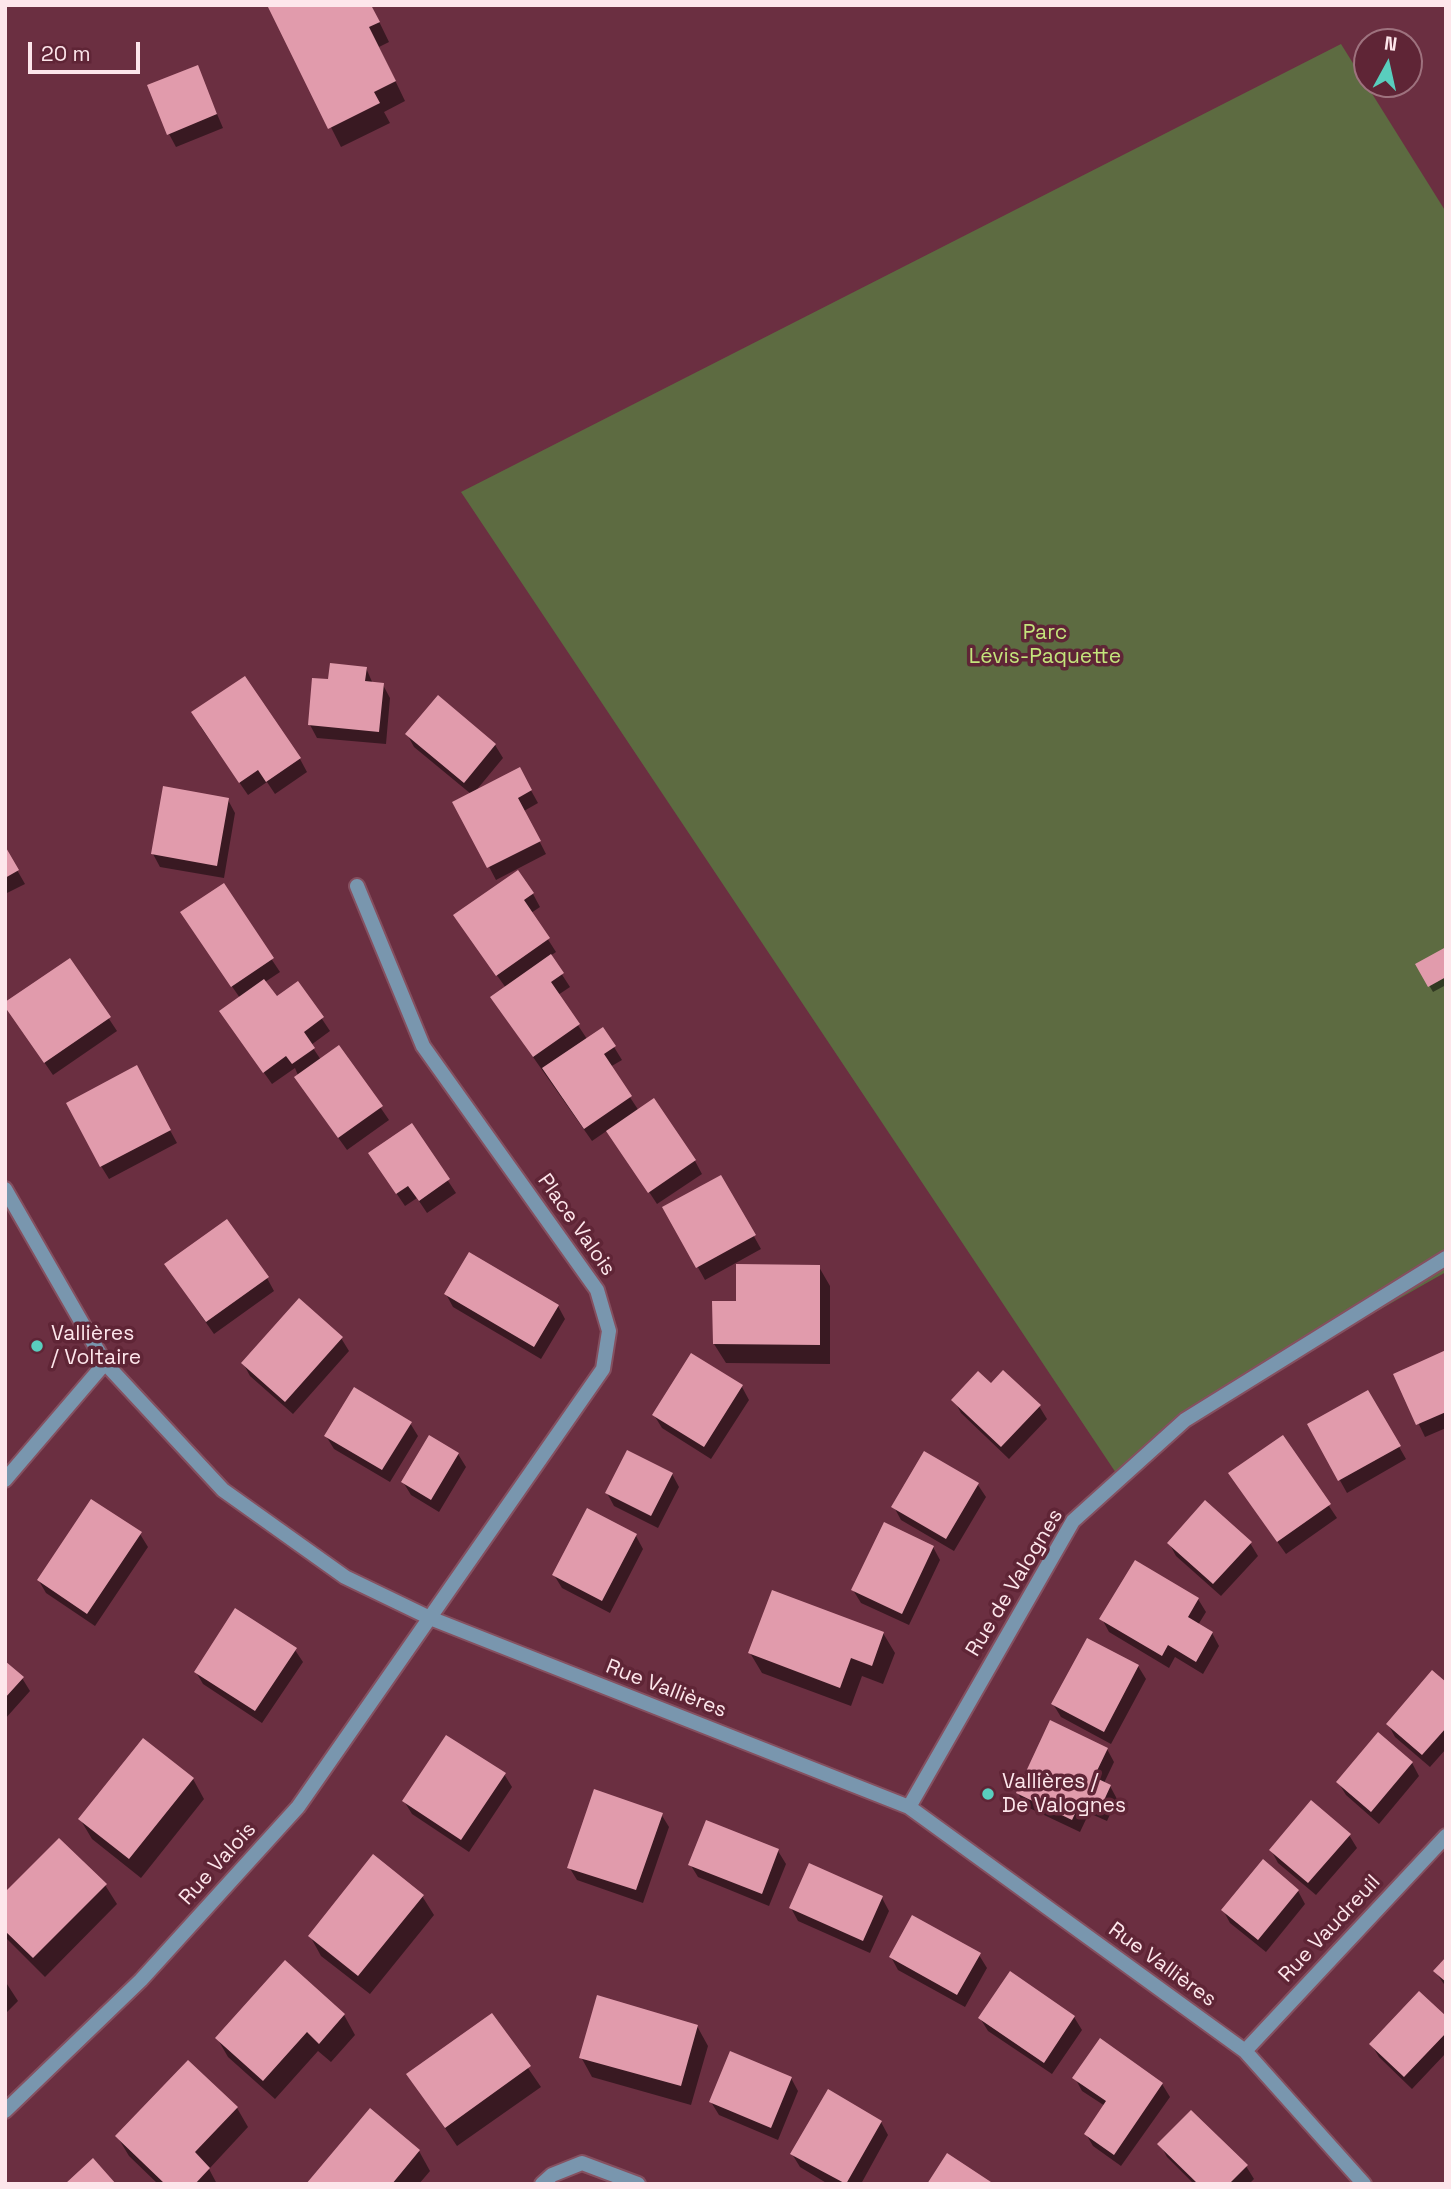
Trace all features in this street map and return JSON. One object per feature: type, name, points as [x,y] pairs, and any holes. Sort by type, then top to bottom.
[{"type":"street","name":"Place Valois","points":[[357,886],[423,1045],[597,1290],[609,1331],[603,1369],[430,1618]]},
{"type":"street","name":"Rue Vallières","points":[[5,1189],[105,1363],[223,1490],[345,1577],[430,1618],[909,1807],[1245,2051],[1364,2184]]},
{"type":"street","name":"Rue de Valognes","points":[[909,1807],[1073,1521],[1185,1420],[1446,1258]]},
{"type":"street","points":[[5,1480],[105,1363]]},
{"type":"street","name":"Rue Valois","points":[[5,2111],[141,1980],[298,1807],[430,1618]]},
{"type":"street","name":"Rue Vaudreuil","points":[[1245,2051],[1446,1836]]},
{"type":"street","points":[[542,2184],[552,2175],[582,2163],[638,2184]]},
{"type":"green space","name":"Parc Lévis-Paquette","points":[[1341,44],[1353,63],[1353,98],[1375,98],[1446,212],[1446,1272],[1185,1420],[1120,1479],[461,492]]},
{"type":"building","points":[[267,5],[371,5],[380,22],[369,27],[396,81],[374,92],[380,103],[328,129]]},
{"type":"building","points":[[198,65],[217,114],[167,135],[147,85]]},
{"type":"building","points":[[330,663],[367,667],[365,681],[384,683],[379,732],[308,725],[312,678],[328,679]]},
{"type":"building","points":[[245,676],[301,758],[266,782],[258,770],[239,783],[191,712]]},
{"type":"building","points":[[438,695],[496,744],[464,783],[405,734]]},
{"type":"building","points":[[520,767],[532,790],[518,798],[541,841],[487,868],[452,802]]},
{"type":"building","points":[[163,786],[229,798],[217,866],[151,854]]},
{"type":"building","points":[[5,846],[19,870],[5,878]]},
{"type":"building","points":[[518,870],[534,893],[524,900],[550,938],[496,976],[453,915]]},
{"type":"building","points":[[224,883],[274,958],[231,987],[180,912]]},
{"type":"building","points":[[1446,947],[1446,977],[1428,987],[1415,964]]},
{"type":"building","points":[[551,954],[564,973],[551,982],[580,1024],[533,1057],[490,997]]},
{"type":"building","points":[[70,958],[111,1017],[44,1063],[5,1007],[5,1002]]},
{"type":"building","points":[[264,979],[277,996],[298,981],[324,1017],[304,1032],[315,1048],[292,1064],[286,1056],[263,1073],[219,1011]]},
{"type":"building","points":[[603,1027],[616,1046],[604,1054],[632,1096],[584,1129],[542,1068]]},
{"type":"building","points":[[339,1045],[383,1106],[338,1138],[294,1077]]},
{"type":"building","points":[[137,1065],[171,1130],[100,1167],[66,1103]]},
{"type":"building","points":[[654,1098],[696,1160],[648,1193],[606,1131]]},
{"type":"building","points":[[412,1123],[450,1179],[419,1201],[408,1186],[396,1194],[368,1153]]},
{"type":"building","points":[[721,1175],[756,1235],[696,1268],[662,1207]]},
{"type":"building","points":[[227,1219],[269,1277],[206,1322],[164,1264]]},
{"type":"building","points":[[469,1252],[559,1305],[534,1347],[444,1294]]},
{"type":"building","points":[[736,1264],[820,1265],[820,1345],[713,1344],[712,1301],[736,1301]]},
{"type":"building","points":[[299,1298],[343,1337],[285,1402],[241,1363]]},
{"type":"building","points":[[1446,1350],[1446,1412],[1416,1425],[1393,1374]]},
{"type":"building","points":[[691,1353],[743,1385],[704,1447],[652,1415]]},
{"type":"building","points":[[1003,1370],[1041,1405],[1001,1447],[951,1400],[978,1371],[991,1383]]},
{"type":"building","points":[[354,1387],[412,1422],[382,1470],[324,1436]]},
{"type":"building","points":[[1368,1390],[1401,1446],[1338,1481],[1307,1424]]},
{"type":"building","points":[[429,1435],[459,1453],[431,1500],[401,1482]]},
{"type":"building","points":[[1283,1435],[1331,1504],[1277,1542],[1228,1473]]},
{"type":"building","points":[[627,1450],[673,1473],[651,1516],[605,1493]]},
{"type":"building","points":[[924,1451],[979,1483],[946,1539],[891,1507]]},
{"type":"building","points":[[91,1499],[142,1532],[87,1614],[37,1580]]},
{"type":"building","points":[[1205,1500],[1252,1542],[1213,1584],[1167,1543]]},
{"type":"building","points":[[587,1508],[637,1534],[602,1601],[552,1575]]},
{"type":"building","points":[[884,1522],[934,1546],[902,1614],[851,1590]]},
{"type":"building","points":[[1135,1560],[1199,1598],[1188,1617],[1213,1632],[1196,1662],[1168,1645],[1162,1656],[1099,1619]]},
{"type":"building","points":[[772,1590],[884,1632],[872,1666],[851,1658],[840,1688],[748,1653]]},
{"type":"building","points":[[235,1608],[297,1648],[255,1711],[194,1672]]},
{"type":"building","points":[[1087,1638],[1139,1665],[1104,1732],[1051,1704]]},
{"type":"building","points":[[5,1661],[24,1677],[5,1698]]},
{"type":"building","points":[[1432,1670],[1446,1682],[1446,1728],[1422,1755],[1386,1724]]},
{"type":"building","points":[[1050,1720],[1108,1748],[1094,1777],[1111,1785],[1100,1809],[1081,1801],[1072,1820],[1016,1793]]},
{"type":"building","points":[[1378,1732],[1413,1762],[1371,1812],[1336,1782]]},
{"type":"building","points":[[446,1735],[506,1773],[461,1840],[402,1801]]},
{"type":"building","points":[[143,1738],[194,1778],[129,1859],[78,1819]]},
{"type":"building","points":[[594,1789],[663,1813],[636,1890],[567,1868]]},
{"type":"building","points":[[1311,1800],[1351,1834],[1308,1883],[1269,1850]]},
{"type":"building","points":[[706,1820],[779,1849],[762,1894],[688,1865]]},
{"type":"building","points":[[59,1838],[107,1884],[33,1958],[5,1931],[5,1892]]},
{"type":"building","points":[[373,1854],[424,1895],[358,1976],[308,1936]]},
{"type":"building","points":[[1263,1859],[1299,1890],[1258,1940],[1221,1910]]},
{"type":"building","points":[[809,1863],[883,1896],[863,1941],[789,1908]]},
{"type":"building","points":[[912,1915],[981,1953],[957,1995],[889,1957]]},
{"type":"building","points":[[1446,1957],[1446,1982],[1433,1971]]},
{"type":"building","points":[[285,1960],[345,2014],[319,2044],[307,2032],[263,2081],[215,2038]]},
{"type":"building","points":[[1010,1971],[1075,2016],[1044,2063],[978,2018]]},
{"type":"building","points":[[1419,1991],[1446,2016],[1446,2033],[1404,2077],[1369,2044]]},
{"type":"building","points":[[597,1995],[698,2025],[681,2086],[579,2058]]},
{"type":"building","points":[[492,2013],[531,2066],[445,2128],[406,2074]]},
{"type":"building","points":[[1100,2038],[1163,2083],[1114,2155],[1084,2134],[1106,2101],[1072,2078]]},
{"type":"building","points":[[730,2051],[792,2077],[771,2128],[709,2102]]},
{"type":"building","points":[[188,2060],[238,2107],[195,2152],[210,2168],[195,2184],[165,2184],[115,2136]]},
{"type":"building","points":[[828,2089],[882,2121],[846,2184],[790,2154]]},
{"type":"building","points":[[370,2108],[420,2150],[392,2184],[306,2184]]},
{"type":"building","points":[[1191,2110],[1248,2165],[1229,2184],[1198,2184],[1157,2144]]},
{"type":"building","points":[[947,2153],[994,2184],[927,2184]]},
{"type":"building","points":[[93,2158],[116,2184],[65,2184]]},
{"type":"place","name":"Vallières / Voltaire","points":[[37,1346]]},
{"type":"place","name":"Vallières / De Valognes","points":[[988,1794]]}]
